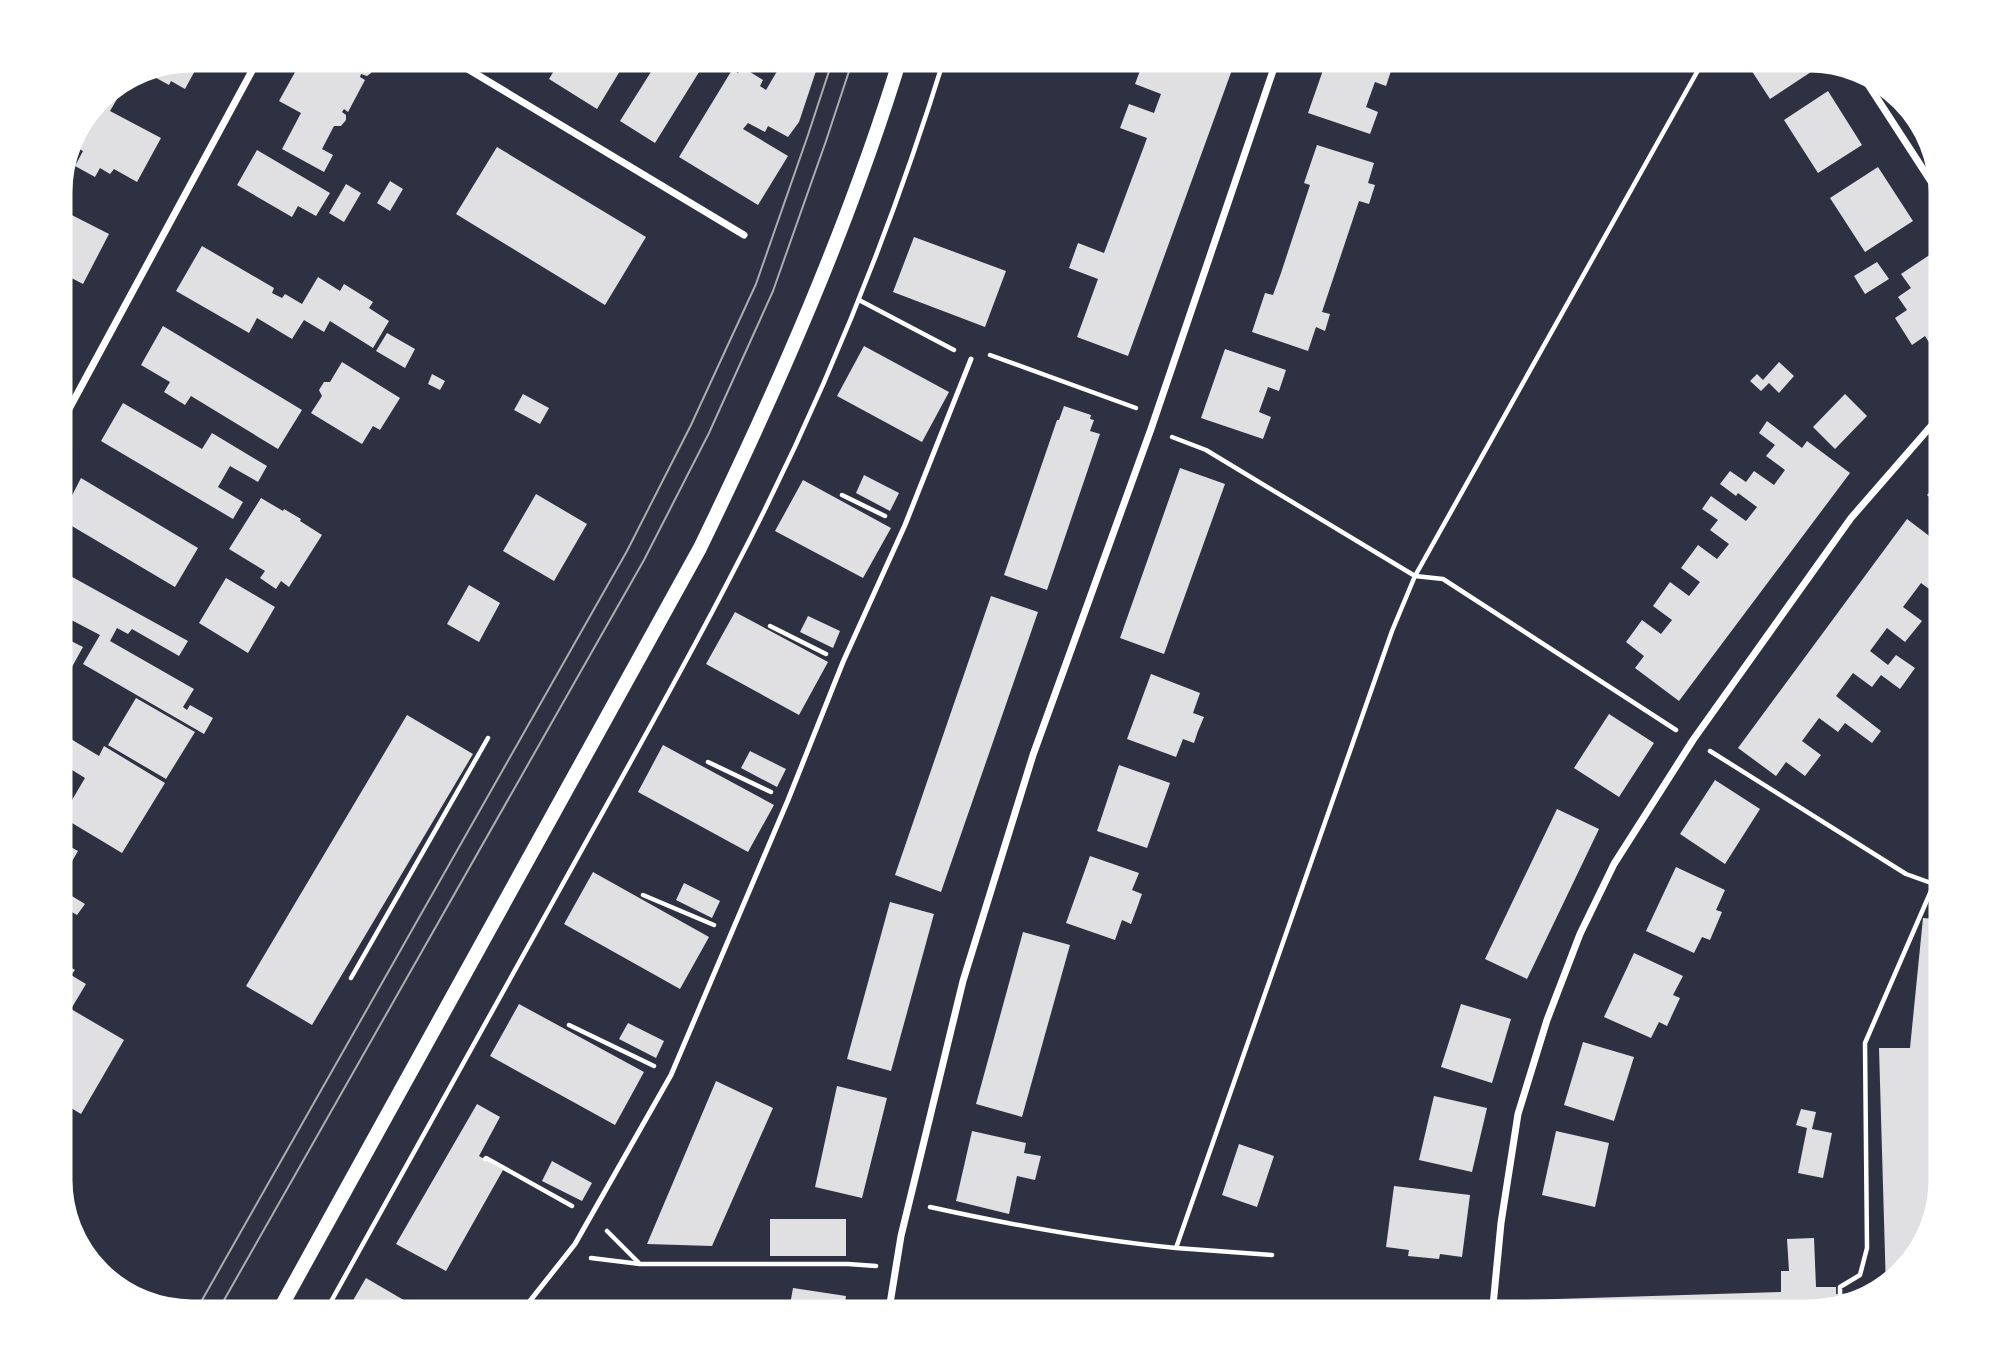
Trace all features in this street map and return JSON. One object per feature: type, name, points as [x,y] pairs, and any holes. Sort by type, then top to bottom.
[{"type":"main road","points":[[283,1304],[700,548],[756,432],[817,292],[897,68]]},
{"type":"street","points":[[69,409],[254,68]]},
{"type":"street","points":[[466,68],[744,235]]},
{"type":"street","points":[[890,1304],[901,1236],[963,981],[1028,768],[1152,429],[1274,68]]},
{"type":"street","points":[[1867,83],[1932,184]]},
{"type":"street","points":[[1493,1304],[1501,1223],[1518,1114],[1547,1020],[1580,934],[1614,864],[1693,740],[1851,518],[1933,424]]},
{"type":"lane","points":[[527,1304],[575,1244],[671,1074],[788,800],[843,662],[905,525],[971,359]]},
{"type":"path","points":[[330,1304],[734,571],[796,442],[859,300],[941,68]]},
{"type":"path","points":[[1176,1248],[1388,643],[1415,576],[1699,68]]},
{"type":"path","points":[[859,300],[971,359],[976,349],[1156,415]]},
{"type":"path","points":[[1152,429],[1206,450],[1415,576],[1443,579],[1906,874],[1933,884]]},
{"type":"path","points":[[842,495],[905,525]]},
{"type":"path","points":[[771,626],[843,662]]},
{"type":"path","points":[[351,978],[488,738]]},
{"type":"path","points":[[708,762],[788,800]]},
{"type":"path","points":[[1840,1294],[1840,1287],[1860,1275],[1867,1248],[1864,1043],[1933,886]]},
{"type":"path","points":[[643,895],[731,932]]},
{"type":"path","points":[[569,1025],[671,1074]]},
{"type":"path","points":[[485,1159],[486,1157],[591,1216],[640,1264]]},
{"type":"path","points":[[909,1203],[1099,1238],[1176,1248],[1272,1255]]},
{"type":"path","points":[[566,1255],[640,1264],[848,1264],[895,1267]]},
{"type":"building","points":[[196,68],[185,89],[171,81],[169,85],[151,75],[176,69]]},
{"type":"building","points":[[297,68],[373,69],[367,76],[361,74],[360,77],[365,80],[348,112],[344,109],[342,112],[346,115],[346,120],[341,126],[334,126],[322,149],[333,155],[324,172],[282,149],[301,113],[279,101]]},
{"type":"building","points":[[556,68],[622,68],[597,109],[549,79]]},
{"type":"building","points":[[653,68],[702,68],[655,143],[620,121]]},
{"type":"building","points":[[744,68],[763,80],[760,86],[766,90],[779,68],[817,68],[799,122],[788,137],[768,126],[765,132],[748,123],[743,129],[788,156],[758,205],[679,157],[732,70],[738,73]]},
{"type":"building","points":[[1141,68],[1233,68],[1128,356],[1077,337],[1098,279],[1069,268],[1078,243],[1104,253],[1147,138],[1120,128],[1129,104],[1154,113],[1161,94],[1135,84]]},
{"type":"building","points":[[1324,68],[1392,68],[1386,86],[1375,82],[1366,107],[1378,112],[1370,134],[1308,113]]},
{"type":"building","points":[[1750,68],[1813,68],[1814,70],[1770,99]]},
{"type":"building","points":[[123,89],[110,111],[161,138],[137,182],[114,169],[110,174],[100,168],[95,177],[75,166],[83,151],[77,148],[85,130],[99,110]]},
{"type":"building","points":[[1828,91],[1862,145],[1818,173],[1784,120]]},
{"type":"building","points":[[1317,145],[1374,163],[1368,183],[1375,185],[1369,204],[1359,201],[1322,312],[1330,314],[1325,331],[1316,327],[1308,351],[1252,332],[1265,293],[1273,295],[1281,273],[1310,185],[1304,183]]},
{"type":"building","points":[[497,147],[646,237],[605,305],[456,214]]},
{"type":"building","points":[[257,150],[330,193],[316,216],[298,206],[292,217],[237,185]]},
{"type":"building","points":[[1878,167],[1913,221],[1865,252],[1830,198]]},
{"type":"building","points":[[390,181],[403,189],[390,211],[377,203]]},
{"type":"building","points":[[346,184],[361,193],[344,222],[329,213]]},
{"type":"building","points":[[69,214],[109,234],[83,284],[69,277]]},
{"type":"building","points":[[914,237],[1006,271],[985,327],[893,292]]},
{"type":"building","points":[[202,246],[274,288],[272,293],[282,298],[285,294],[302,304],[318,277],[340,291],[344,284],[373,302],[369,308],[389,321],[373,348],[330,321],[324,332],[304,320],[292,339],[257,318],[249,333],[176,291]]},
{"type":"building","points":[[1933,253],[1933,348],[1925,336],[1912,345],[1895,318],[1907,310],[1898,297],[1911,288],[1901,274]]},
{"type":"building","points":[[1877,262],[1889,279],[1865,294],[1854,276]]},
{"type":"building","points":[[163,326],[302,410],[278,449],[191,396],[185,405],[164,392],[170,382],[141,365]]},
{"type":"building","points":[[387,333],[415,349],[405,368],[376,351]]},
{"type":"building","points":[[864,346],[949,392],[922,442],[837,396]]},
{"type":"building","points":[[1225,349],[1286,370],[1279,391],[1268,387],[1259,412],[1271,417],[1263,439],[1201,418]]},
{"type":"building","points":[[342,362],[400,398],[380,430],[373,426],[362,444],[311,413],[322,396],[319,390],[324,382],[330,382]]},
{"type":"building","points":[[1779,362],[1794,376],[1779,393],[1769,383],[1761,391],[1750,381],[1757,374],[1763,380]]},
{"type":"building","points":[[432,374],[445,381],[440,390],[428,384]]},
{"type":"building","points":[[523,394],[549,408],[540,424],[514,410]]},
{"type":"building","points":[[1845,394],[1867,416],[1835,449],[1813,427]]},
{"type":"building","points":[[123,403],[202,449],[212,433],[267,466],[258,482],[230,466],[218,487],[243,502],[233,519],[101,441]]},
{"type":"building","points":[[1064,406],[1091,415],[1090,419],[1094,420],[1090,431],[1100,434],[1047,590],[1004,575]]},
{"type":"building","points":[[1767,421],[1802,448],[1807,441],[1850,473],[1679,701],[1635,668],[1644,656],[1626,642],[1642,620],[1661,634],[1672,620],[1653,606],[1670,582],[1689,596],[1700,582],[1681,568],[1698,545],[1717,559],[1729,544],[1710,530],[1718,520],[1702,509],[1711,496],[1746,521],[1757,507],[1720,484],[1730,471],[1746,482],[1754,471],[1774,485],[1785,470],[1766,456],[1775,445],[1759,433]]},
{"type":"building","points":[[1180,468],[1225,484],[1164,654],[1120,638]]},
{"type":"building","points":[[864,475],[899,493],[890,511],[856,493]]},
{"type":"building","points":[[81,478],[198,548],[175,587],[69,524],[69,501]]},
{"type":"building","points":[[803,480],[891,528],[863,578],[775,531]]},
{"type":"building","points":[[1933,489],[1933,500],[1927,495]]},
{"type":"building","points":[[536,494],[587,524],[554,581],[503,551]]},
{"type":"building","points":[[261,498],[301,519],[300,521],[322,535],[289,587],[281,581],[276,589],[260,578],[265,571],[229,549]]},
{"type":"building","points":[[1907,519],[1933,539],[1933,592],[1921,583],[1903,607],[1922,621],[1905,642],[1887,628],[1870,651],[1888,665],[1896,655],[1915,668],[1900,689],[1881,675],[1872,687],[1853,673],[1836,696],[1881,731],[1872,743],[1845,723],[1838,732],[1819,718],[1802,741],[1821,755],[1805,776],[1786,762],[1776,776],[1738,748]]},
{"type":"building","points":[[69,575],[188,641],[179,656],[132,629],[128,634],[117,628],[110,641],[194,689],[183,707],[187,710],[190,705],[213,718],[204,734],[83,664],[100,635],[69,619]]},
{"type":"building","points":[[226,578],[275,607],[248,653],[199,623]]},
{"type":"building","points":[[469,585],[500,603],[479,642],[447,624]]},
{"type":"building","points":[[991,596],[1038,612],[941,892],[895,875]]},
{"type":"building","points":[[735,612],[828,662],[799,715],[706,664]]},
{"type":"building","points":[[808,616],[840,631],[833,648],[800,632]]},
{"type":"building","points":[[69,640],[83,647],[69,672]]},
{"type":"building","points":[[1151,674],[1200,693],[1193,713],[1204,717],[1194,743],[1183,739],[1176,757],[1127,739]]},
{"type":"building","points":[[136,698],[195,732],[166,779],[108,745]]},
{"type":"building","points":[[1609,714],[1654,743],[1619,797],[1574,768]]},
{"type":"building","points":[[407,715],[473,754],[312,1025],[246,986]]},
{"type":"building","points":[[69,738],[99,756],[104,746],[165,783],[122,853],[69,821],[69,805],[85,778],[69,768]]},
{"type":"building","points":[[663,745],[774,805],[748,852],[638,792]]},
{"type":"building","points":[[750,751],[786,769],[777,787],[741,768]]},
{"type":"building","points":[[1119,765],[1170,783],[1147,848],[1097,831]]},
{"type":"building","points":[[1715,780],[1760,809],[1725,864],[1680,834]]},
{"type":"building","points":[[1557,809],[1599,829],[1527,979],[1485,959]]},
{"type":"building","points":[[69,846],[78,851],[69,866]]},
{"type":"building","points":[[1090,856],[1139,873],[1132,890],[1142,894],[1137,908],[1131,924],[1122,920],[1115,940],[1066,923]]},
{"type":"building","points":[[1676,867],[1725,890],[1716,910],[1722,912],[1710,940],[1702,937],[1694,953],[1646,931]]},
{"type":"building","points":[[593,872],[709,937],[680,989],[564,924]]},
{"type":"building","points":[[684,883],[720,901],[712,918],[676,900]]},
{"type":"building","points":[[69,894],[85,904],[77,915],[69,910]]},
{"type":"building","points":[[890,902],[934,914],[891,1071],[847,1059]]},
{"type":"building","points":[[1923,918],[1933,919],[1932,1196],[1926,1220],[1912,1249],[1897,1268],[1886,1277],[1879,1048],[1910,1048]]},
{"type":"building","points":[[1023,932],[1070,945],[1022,1117],[976,1104]]},
{"type":"building","points":[[1634,953],[1683,976],[1673,995],[1680,998],[1667,1026],[1659,1022],[1651,1038],[1604,1017]]},
{"type":"building","points":[[69,967],[75,970],[71,975],[86,984],[71,1009],[124,1040],[81,1114],[69,1107]]},
{"type":"building","points":[[519,1004],[644,1072],[615,1125],[490,1056]]},
{"type":"building","points":[[1461,1004],[1511,1019],[1492,1083],[1441,1067]]},
{"type":"building","points":[[628,1023],[664,1041],[656,1058],[619,1039]]},
{"type":"building","points":[[1583,1042],[1634,1057],[1614,1121],[1564,1105]]},
{"type":"building","points":[[716,1081],[773,1108],[712,1246],[647,1244]]},
{"type":"building","points":[[837,1086],[887,1098],[862,1198],[815,1187]]},
{"type":"building","points":[[1434,1096],[1487,1108],[1472,1172],[1419,1160]]},
{"type":"building","points":[[477,1104],[500,1117],[479,1156],[503,1170],[446,1271],[396,1244]]},
{"type":"building","points":[[1801,1109],[1816,1112],[1812,1129],[1832,1133],[1823,1178],[1798,1173],[1807,1128],[1796,1125]]},
{"type":"building","points":[[972,1131],[1026,1143],[1024,1153],[1041,1156],[1035,1180],[1017,1176],[1009,1214],[956,1201]]},
{"type":"building","points":[[1556,1131],[1609,1143],[1595,1207],[1542,1195]]},
{"type":"building","points":[[1239,1144],[1274,1156],[1257,1207],[1222,1195]]},
{"type":"building","points":[[552,1161],[592,1183],[582,1201],[542,1181]]},
{"type":"building","points":[[1394,1186],[1470,1195],[1462,1257],[1440,1254],[1439,1259],[1408,1256],[1409,1250],[1386,1247]]},
{"type":"building","points":[[770,1219],[846,1219],[846,1256],[770,1256]]},
{"type":"building","points":[[1814,1238],[1816,1287],[1836,1287],[1836,1294],[1858,1293],[1841,1300],[1809,1304],[1525,1304],[1525,1300],[1781,1292],[1781,1271],[1789,1271],[1787,1239]]},
{"type":"building","points":[[366,1278],[410,1304],[351,1304]]},
{"type":"building","points":[[793,1288],[846,1296],[845,1304],[790,1304]]},
{"type":"tram line","points":[[200,1304],[627,551],[691,425],[756,284],[830,68]]},
{"type":"tram line","points":[[222,1304],[644,560],[709,433],[773,291],[850,68]]}]
